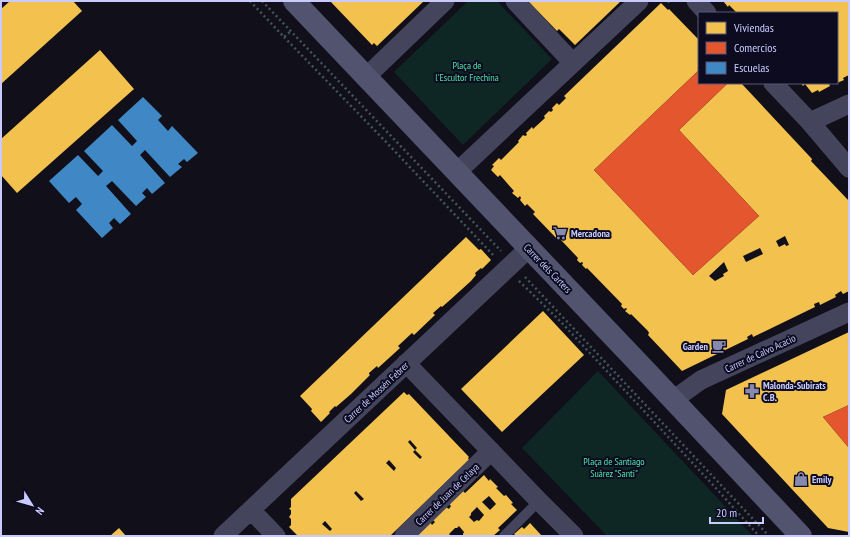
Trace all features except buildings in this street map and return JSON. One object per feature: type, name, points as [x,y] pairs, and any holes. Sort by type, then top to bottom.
[{"type":"street","name":"Carrer dels Carters","points":[[294,1],[800,536]]},
{"type":"street","points":[[366,77],[445,1]]},
{"type":"street","points":[[515,1],[573,63]]},
{"type":"street","points":[[457,172],[639,1]]},
{"type":"street","points":[[696,1],[706,12]]},
{"type":"street","points":[[774,84],[810,122],[849,168]]},
{"type":"street","points":[[810,122],[849,104]]},
{"type":"street","name":"Carrer de Mossén Febrer","points":[[223,536],[529,248]]},
{"type":"street","name":"Carrer de Calvo Acacio","points":[[673,400],[701,380],[849,312]]},
{"type":"street","points":[[406,363],[539,502],[574,536]]},
{"type":"street","name":"Carrer de Juan de Celaya","points":[[404,536],[491,451]]},
{"type":"street","points":[[251,510],[276,536]]},
{"type":"lane","points":[[504,536],[539,502]]},
{"type":"path","points":[[250,1],[497,260]]},
{"type":"path","points":[[668,1],[670,3],[672,1]]},
{"type":"path","points":[[284,37],[296,27]]},
{"type":"path","points":[[515,278],[560,321],[760,536]]},
{"type":"green space","name":"Plaça de l'Escultor Frechina","points":[[468,1],[497,1],[552,59],[463,145],[394,72]]},
{"type":"green space","name":"Plaça de Santiago Suárez \"Santi\"","points":[[598,371],[753,536],[607,536],[522,448]]},
{"type":"place","name":"Mercadona","points":[[560,233]]},
{"type":"place","name":"Garden","points":[[719,346]]},
{"type":"place","name":"Malonda-Subirats C.B.","points":[[752,391]]},
{"type":"place","name":"Emily","points":[[801,479]]}]
